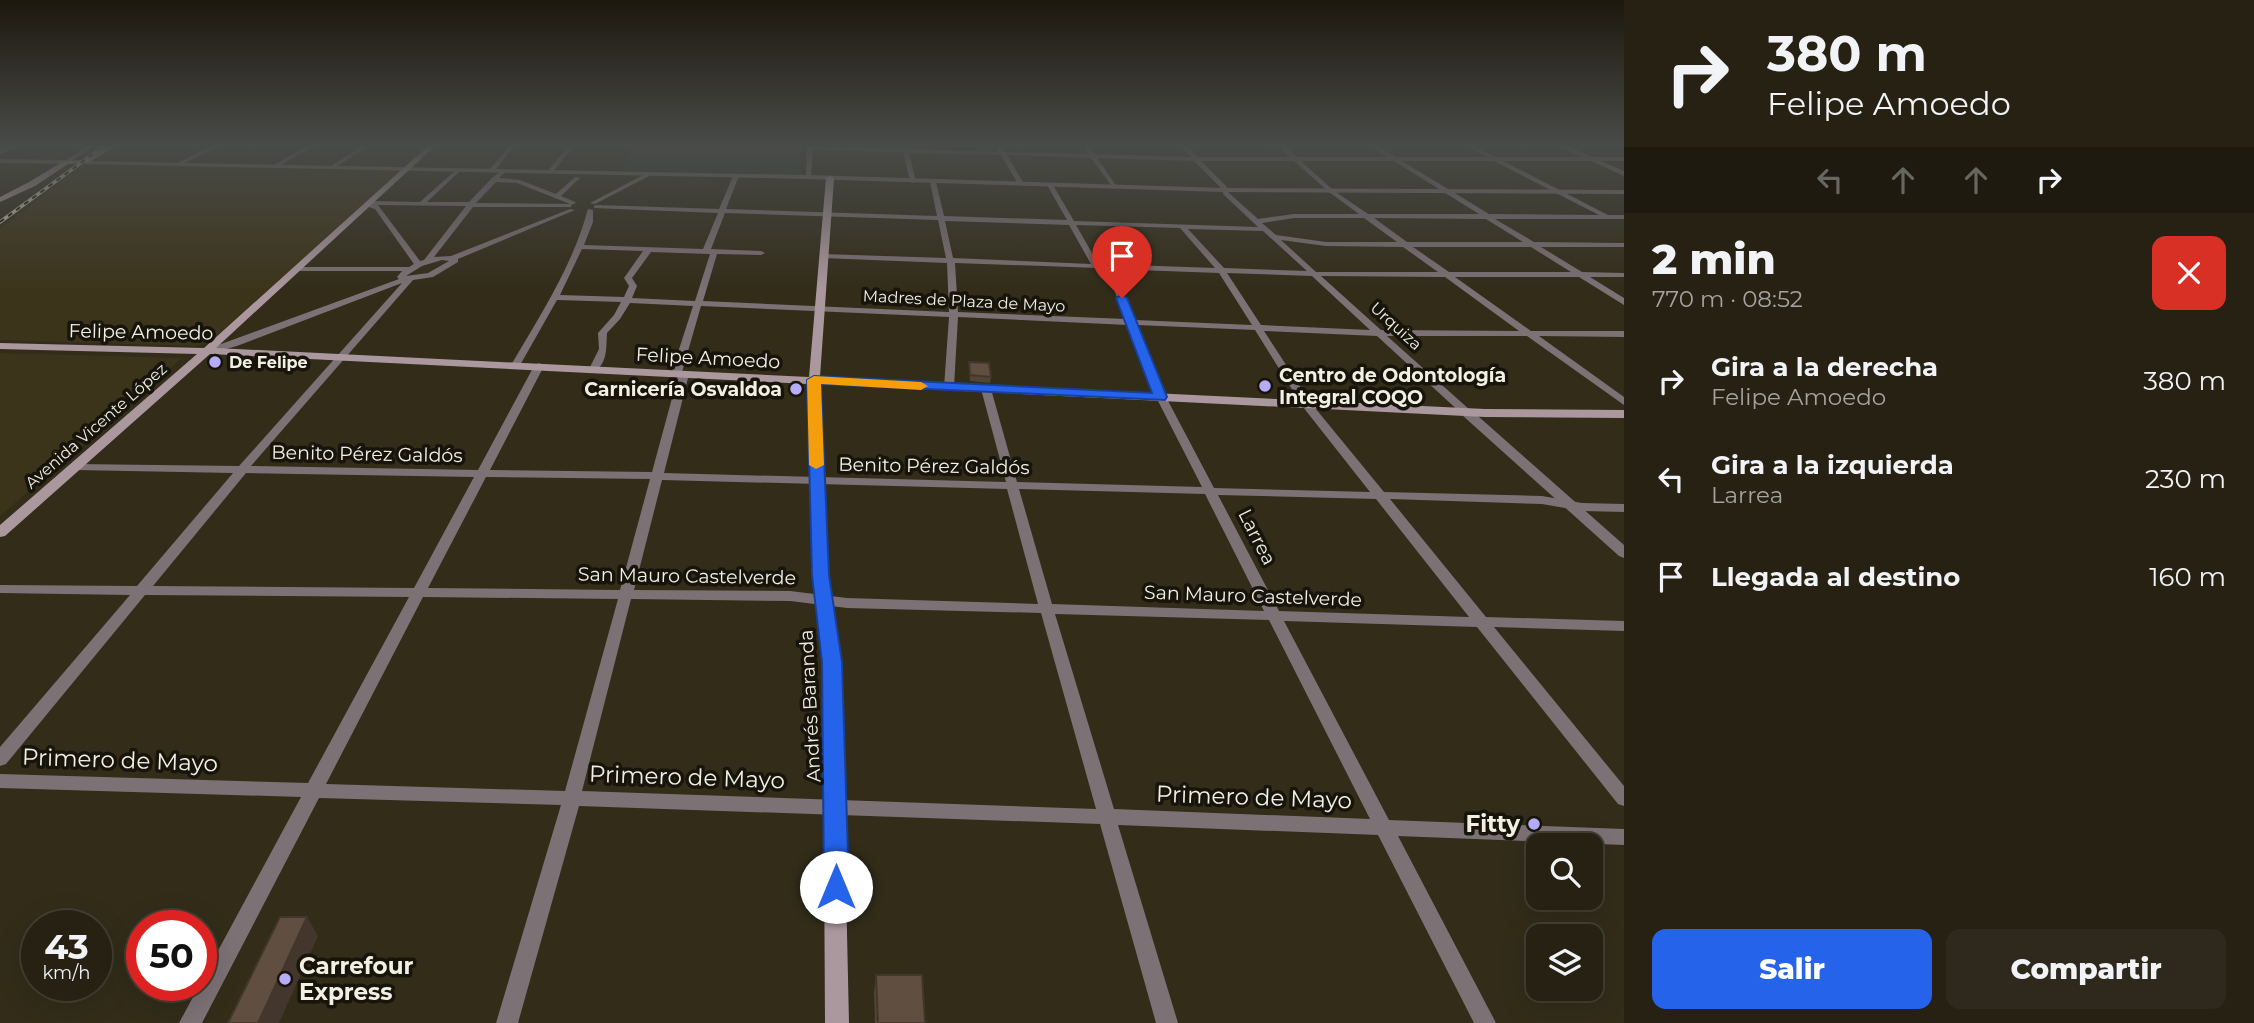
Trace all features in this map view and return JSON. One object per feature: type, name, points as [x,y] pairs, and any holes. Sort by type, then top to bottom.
[{"type":"main road","name":"Avenida Vicente López","points":[[0,533],[380,194]]},
{"type":"main road","name":"Andrés Baranda","points":[[829,194],[814,380],[824,599],[832,662],[837,1023]]},
{"type":"main road","name":"Felipe Amoedo","points":[[0,346],[207,351],[1466,412],[1624,414]]},
{"type":"street","points":[[423,202],[432,194]]},
{"type":"street","points":[[0,759],[242,470],[480,194]]},
{"type":"street","points":[[516,365],[580,247],[591,216],[582,205],[548,194]]},
{"type":"street","points":[[556,197],[560,194]]},
{"type":"street","points":[[207,351],[234,344],[414,271],[453,258],[606,194]]},
{"type":"street","points":[[507,1023],[572,798],[657,476],[710,252],[729,194]]},
{"type":"street","points":[[936,194],[951,261],[954,315],[949,387]]},
{"type":"street","name":"Larrea","points":[[1055,194],[1093,261],[1112,274],[1161,397],[1485,1023]]},
{"type":"street","name":"Urquiza","points":[[1228,194],[1272,237],[1624,553]]},
{"type":"street","points":[[1335,194],[1624,402]]},
{"type":"street","points":[[1452,194],[1624,302]]},
{"type":"street","points":[[1564,194],[1624,225]]},
{"type":"street","points":[[369,204],[423,202],[582,205],[1182,226],[1259,225],[1287,216],[1624,217]]},
{"type":"street","points":[[369,204],[377,207],[414,271]]},
{"type":"street","points":[[1182,226],[1222,271],[1307,405],[1624,799]]},
{"type":"street","points":[[1272,237],[1315,244],[1624,245]]},
{"type":"street","points":[[580,247],[761,253]]},
{"type":"street","points":[[594,369],[604,349],[601,340],[606,325],[617,318],[633,286],[628,278],[648,250]]},
{"type":"street","points":[[823,256],[1313,274],[1624,275]]},
{"type":"street","points":[[298,269],[414,271],[447,267],[454,263],[453,258]]},
{"type":"street","name":"Madres de Plaza de Mayo","points":[[554,297],[1378,333],[1624,334]]},
{"type":"street","points":[[190,1023],[539,366]]},
{"type":"street","points":[[986,389],[1046,608],[1167,1023]]},
{"type":"street","name":"Benito Pérez Galdós","points":[[75,467],[657,476],[1011,485],[1542,500],[1624,509]]},
{"type":"street","name":"San Mauro Castelverde","points":[[0,589],[626,594],[1624,626]]},
{"type":"street","name":"Primero de Mayo","points":[[0,781],[836,806],[1624,837]]},
{"type":"shaded area","points":[[45,194],[377,194],[208,343],[196,346],[0,340],[0,229]]},
{"type":"shaded area","points":[[0,353],[182,358],[0,516]]},
{"type":"building","points":[[969,362],[989,363],[991,377],[970,375]]},
{"type":"building","points":[[280,917],[307,917],[258,1023],[228,1023]]},
{"type":"building","points":[[876,975],[922,975],[925,1023],[878,1023]]},
{"type":"railway","points":[[0,222],[39,194]]},
{"type":"slow traffic","points":[[816,465],[814,380],[921,386]]},
{"type":"place","name":"De Felipe","points":[[215,362]]},
{"type":"place","name":"Centro de Odontología Integral COQO","points":[[1265,386]]},
{"type":"place","name":"Carnicería Osvaldoa","points":[[796,389]]},
{"type":"place","name":"Fitty","points":[[1534,824]]},
{"type":"place","name":"Carrefour Express","points":[[285,979]]},
{"type":"route","points":[[836,887],[832,662],[821,575],[814,380],[1161,397],[1122,298]]}]
